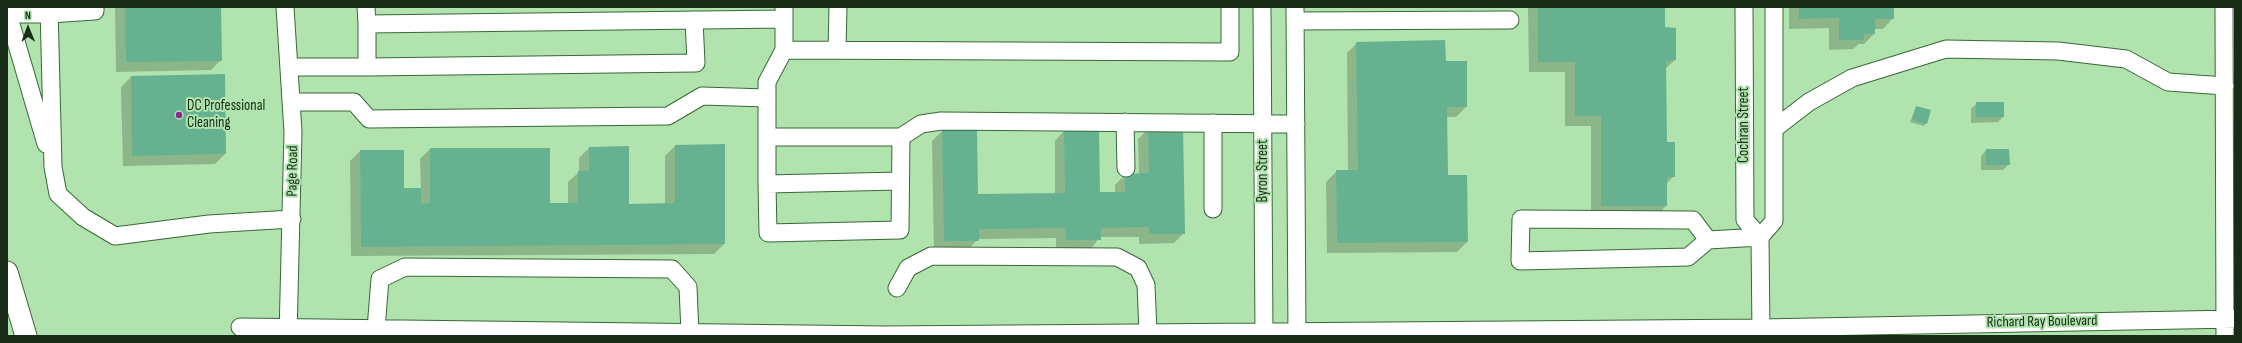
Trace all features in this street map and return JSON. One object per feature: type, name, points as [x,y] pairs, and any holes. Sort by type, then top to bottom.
[{"type":"main road","points":[[7,272],[26,336]]},
{"type":"street","points":[[95,7],[95,11],[8,12],[53,167],[58,194],[83,216],[115,236],[216,224],[292,219]]},
{"type":"street","name":"Page Road","points":[[285,7],[293,132],[289,331]]},
{"type":"street","points":[[837,50],[838,7]]},
{"type":"street","points":[[784,50],[1230,52],[1230,7]]},
{"type":"street","name":"Byron Street","points":[[1262,7],[1264,334]]},
{"type":"street","name":"Cochran Street","points":[[1744,7],[1745,220],[1760,237],[1774,221],[1774,7]]},
{"type":"street","points":[[2224,7],[2225,86],[2230,207],[2230,319],[2225,336]]},
{"type":"street","points":[[49,11],[53,167]]},
{"type":"street","points":[[367,67],[366,15],[703,16],[784,13],[784,50],[767,82],[768,233],[900,230],[901,137]]},
{"type":"street","points":[[1297,333],[1295,14],[1510,20]]},
{"type":"street","points":[[289,68],[696,63],[703,16]]},
{"type":"street","points":[[1774,129],[1810,102],[1852,78],[1946,49],[2058,51],[2126,59],[2168,82],[2225,86]]},
{"type":"street","points":[[291,102],[354,102],[369,119],[668,116],[702,96],[767,98]]},
{"type":"street","points":[[767,138],[901,137],[922,124],[941,121],[1296,124]]},
{"type":"street","points":[[1125,122],[1126,168]]},
{"type":"street","points":[[1213,123],[1213,209]]},
{"type":"street","points":[[767,184],[900,181]]},
{"type":"street","points":[[1708,240],[1693,220],[1521,219],[1520,261],[1688,258],[1708,240],[1760,237],[1761,332]]},
{"type":"street","points":[[897,288],[908,268],[931,256],[1117,257],[1138,268],[1146,285],[1148,332]]},
{"type":"street","points":[[376,329],[380,279],[405,267],[672,269],[688,287],[690,333]]},
{"type":"street","name":"Richard Ray Boulevard","points":[[240,327],[289,331],[376,329],[885,336],[1148,332],[1264,334],[1761,332],[2230,319]]},
{"type":"building","points":[[125,7],[221,7],[222,61],[126,62]]},
{"type":"building","points":[[1538,7],[1665,7],[1665,27],[1676,28],[1676,60],[1666,61],[1667,142],[1675,142],[1675,177],[1667,177],[1667,206],[1601,206],[1601,116],[1575,116],[1575,62],[1538,62]]},
{"type":"building","points":[[1799,7],[1894,7],[1894,19],[1875,19],[1875,34],[1864,34],[1864,40],[1839,40],[1839,18],[1799,19]]},
{"type":"building","points":[[1445,40],[1446,61],[1467,61],[1467,107],[1447,107],[1448,175],[1467,175],[1468,242],[1337,243],[1336,170],[1358,170],[1356,42]]},
{"type":"building","name":"DC Professional Cleaning","points":[[225,74],[226,154],[132,156],[131,76]]},
{"type":"building","points":[[1976,102],[2004,102],[2004,117],[1976,117]]},
{"type":"building","points":[[1916,106],[1931,110],[1927,124],[1912,120]]},
{"type":"building","points":[[1148,127],[1183,127],[1185,234],[1149,234],[1149,227],[1101,228],[1101,240],[1066,240],[1065,228],[979,229],[979,241],[944,241],[942,129],[977,129],[978,194],[1065,193],[1064,129],[1099,129],[1100,192],[1125,192],[1125,174],[1149,173]]},
{"type":"building","points":[[725,144],[725,244],[361,247],[360,150],[404,150],[404,188],[421,188],[421,204],[430,203],[430,148],[550,148],[550,203],[578,203],[578,171],[589,171],[589,147],[629,146],[629,204],[675,203],[675,145]]},
{"type":"building","points":[[1986,149],[2009,149],[2010,165],[1986,165]]},
{"type":"place","name":"DC Professional Cleaning","points":[[179,115]]}]
